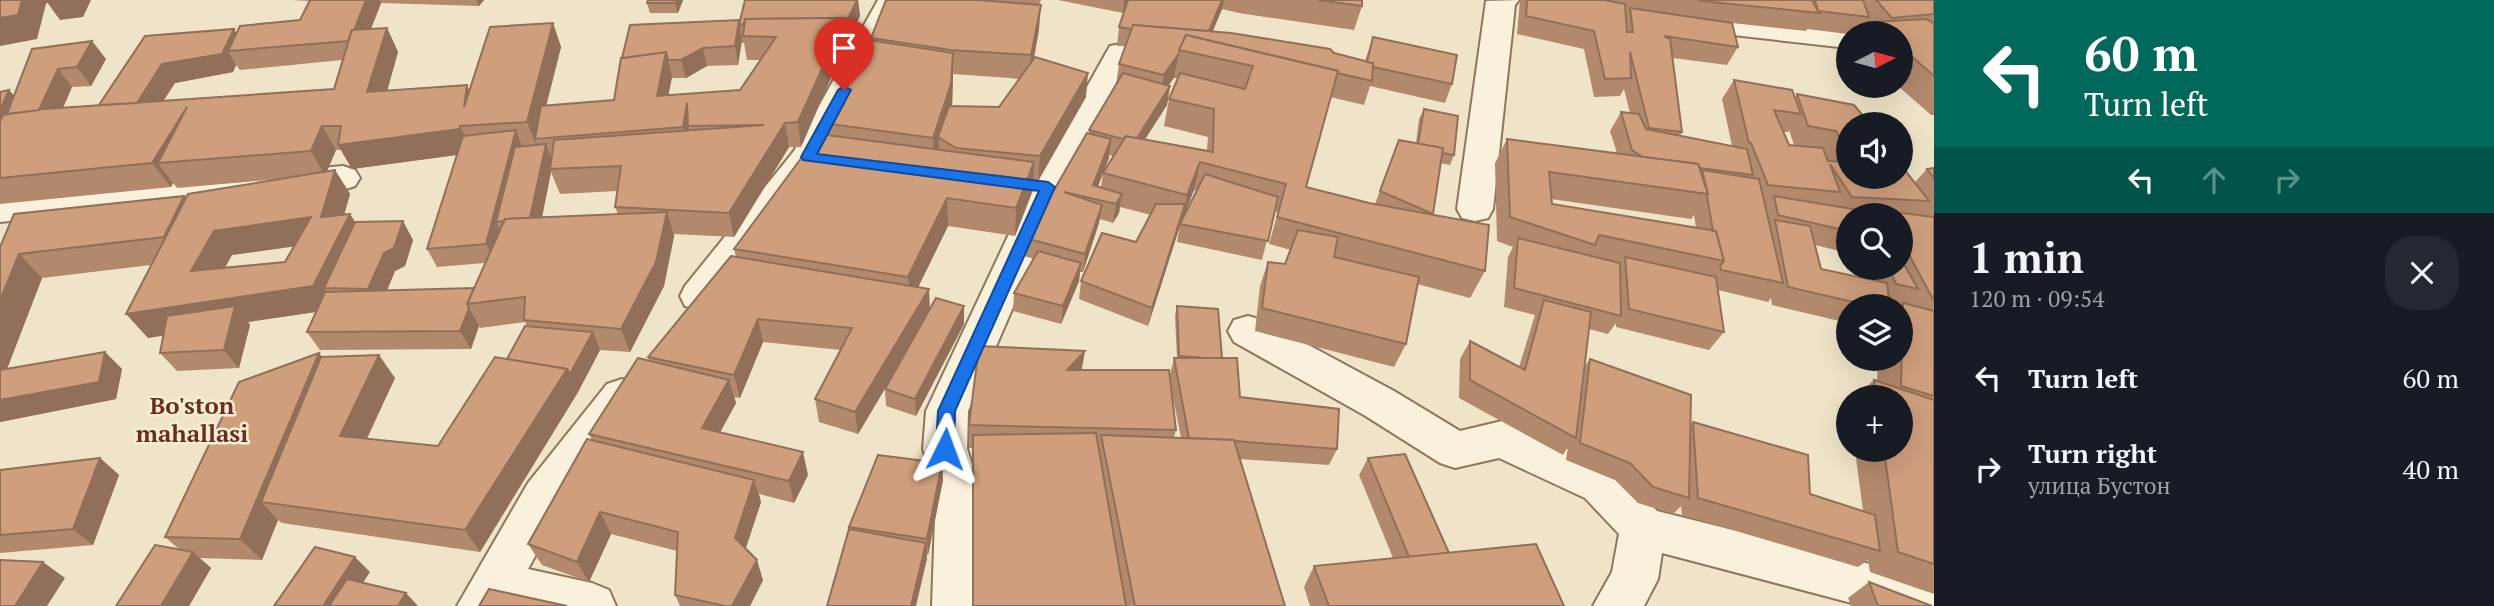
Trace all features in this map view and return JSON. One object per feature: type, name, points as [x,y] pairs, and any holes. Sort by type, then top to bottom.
[{"type":"street","points":[[679,322],[808,157],[893,0]]},
{"type":"street","points":[[1475,209],[1486,107],[1501,1],[1504,0]]},
{"type":"street","points":[[1651,18],[1836,37]]},
{"type":"street","points":[[956,606],[958,489],[945,449],[947,411],[1035,185],[1121,53]]},
{"type":"street","points":[[808,157],[848,162]]},
{"type":"street","points":[[0,210],[343,178]]},
{"type":"street","points":[[1248,331],[1330,378],[1414,421],[1455,450],[1502,439],[1601,484],[1643,528],[1934,602]]},
{"type":"street","points":[[592,606],[487,594],[544,497],[645,366]]},
{"type":"street","points":[[1617,606],[1634,579],[1643,528]]},
{"type":"building","points":[[0,0],[22,0],[18,15],[0,18]]},
{"type":"building","points":[[310,0],[366,0],[348,41],[228,51],[240,26],[300,20]]},
{"type":"building","points":[[648,0],[677,0],[675,3],[647,3]]},
{"type":"building","points":[[745,0],[857,0],[848,19],[745,19],[744,24],[739,25]]},
{"type":"building","points":[[886,0],[979,0],[1041,5],[1031,55],[951,50],[871,38]]},
{"type":"building","points":[[1128,0],[1222,0],[1209,31],[1133,25],[1132,29],[1119,27]]},
{"type":"building","points":[[1318,0],[1362,0],[1362,6]]},
{"type":"building","points":[[1527,0],[1604,0],[1625,4],[1627,32],[1633,32],[1630,8],[1732,23],[1738,47],[1664,36],[1670,39],[1682,132],[1649,128],[1630,52],[1631,78],[1605,79],[1594,31],[1526,16]]},
{"type":"building","points":[[1698,0],[1812,0],[1819,13],[1711,2]]},
{"type":"building","points":[[1815,0],[1863,0],[1869,17],[1818,11]]},
{"type":"building","points":[[1876,0],[1934,0],[1934,14],[1892,18]]},
{"type":"building","points":[[845,18],[798,122],[785,123],[729,213],[615,207],[621,166],[550,169],[554,140],[764,125],[688,126],[687,103],[683,127],[535,139],[541,106],[614,100],[621,58],[666,52],[657,96],[740,90],[776,37],[743,36],[745,19]]},
{"type":"building","points":[[1926,19],[1934,23],[1934,76],[1913,57],[1913,21],[1890,21]]},
{"type":"building","points":[[739,20],[735,46],[703,48],[681,60],[668,60],[666,52],[622,58],[630,25]]},
{"type":"building","points":[[553,23],[527,122],[460,126],[460,129],[338,145],[341,126],[322,126],[311,151],[158,163],[187,107],[152,163],[0,178],[0,121],[3,115],[30,110],[334,89],[352,30],[387,28],[367,92],[467,85],[464,107],[490,27]]},
{"type":"building","points":[[1133,25],[1231,33],[1330,49],[1334,53],[1373,63],[1372,81],[1186,35],[1179,53],[1164,75],[1119,64]]},
{"type":"building","points":[[234,29],[222,54],[162,64],[137,103],[99,105],[145,36]]},
{"type":"building","points":[[1186,35],[1338,71],[1306,187],[1369,203],[1489,225],[1485,271],[1277,217],[1286,184],[1200,162],[1187,195],[1103,173],[1126,136],[1213,152],[1214,109],[1169,99],[1180,73],[1245,89],[1253,66],[1179,50]]},
{"type":"building","points":[[1373,37],[1457,55],[1452,84],[1373,67],[1373,63],[1367,62]]},
{"type":"building","points":[[869,40],[953,53],[951,84],[933,138],[823,123]]},
{"type":"building","points":[[92,41],[77,67],[58,69],[39,110],[7,114],[32,49]]},
{"type":"building","points":[[1035,57],[1088,73],[1040,156],[956,148],[938,137],[949,106],[999,107]]},
{"type":"building","points":[[1123,73],[1170,86],[1137,138],[1126,136],[1123,139],[1089,130]]},
{"type":"building","points":[[1734,80],[1792,90],[1801,114],[1774,110],[1789,145],[1823,148],[1828,161],[1836,161],[1836,173],[1830,164],[1836,189],[1840,192],[1768,185],[1749,143]]},
{"type":"building","points":[[9,90],[0,110],[0,92]]},
{"type":"building","points":[[1797,94],[1854,105],[1860,112],[1836,112],[1836,131],[1808,126]]},
{"type":"building","points":[[1424,109],[1458,116],[1454,155],[1442,153],[1443,148],[1418,144]]},
{"type":"building","points":[[1621,112],[1639,114],[1646,129],[1747,149],[1753,175],[1643,157],[1632,150]]},
{"type":"building","points":[[516,130],[486,244],[427,249],[463,136]]},
{"type":"building","points":[[1087,133],[1111,139],[1093,185],[1122,194],[1116,204],[1064,192],[1102,205],[1085,254],[1022,237],[1047,188],[1054,190]]},
{"type":"building","points":[[819,134],[1034,162],[1016,208],[947,198],[908,277],[734,249]]},
{"type":"building","points":[[1507,139],[1698,164],[1708,194],[1549,172],[1552,204],[1716,231],[1724,261],[1599,235],[1595,245],[1510,217]]},
{"type":"building","points":[[1399,140],[1443,148],[1433,214],[1380,191]]},
{"type":"building","points":[[546,144],[530,218],[496,222],[515,147]]},
{"type":"building","points":[[1934,168],[1934,178],[1927,169]]},
{"type":"building","points":[[335,170],[321,217],[350,214],[313,286],[126,314],[188,194]],"holes":[[[311,217],[285,262],[191,271],[214,231]]]},
{"type":"building","points":[[1702,170],[1759,179],[1783,283],[1721,270],[1720,266],[1724,261],[1716,231],[1713,231]]},
{"type":"building","points":[[1205,174],[1278,197],[1268,241],[1180,224]]},
{"type":"building","points":[[1913,181],[1929,201],[1852,197],[1847,189],[1913,189]]},
{"type":"building","points":[[184,196],[164,237],[19,254],[0,300],[0,247],[14,214]]},
{"type":"building","points":[[1774,196],[1836,206],[1836,228],[1778,215]]},
{"type":"building","points":[[1156,204],[1185,204],[1152,308],[1081,281],[1102,233],[1136,242]]},
{"type":"building","points":[[667,212],[656,262],[621,329],[524,320],[525,297],[467,304],[505,219]]},
{"type":"building","points":[[1913,214],[1934,217],[1934,301],[1913,262]]},
{"type":"building","points":[[1775,220],[1810,226],[1821,269],[1836,272],[1836,280],[1873,280],[1887,283],[1888,294],[1836,294],[1836,298],[1788,287]]},
{"type":"building","points":[[403,221],[394,248],[384,253],[368,289],[324,288],[355,222]]},
{"type":"building","points":[[1298,230],[1338,237],[1334,257],[1419,277],[1406,344],[1262,308],[1268,262],[1285,264]]},
{"type":"building","points":[[1518,238],[1620,263],[1621,316],[1514,288]]},
{"type":"building","points":[[1038,251],[1081,263],[1063,306],[1014,293]]},
{"type":"building","points":[[731,256],[929,289],[855,412],[815,399],[852,328],[758,319],[734,375],[648,357]]},
{"type":"building","points":[[1625,257],[1716,277],[1724,332],[1629,309]]},
{"type":"building","points":[[1894,280],[1913,280],[1918,289],[1896,284]]},
{"type":"building","points":[[474,288],[460,331],[307,332],[325,292]]},
{"type":"building","points":[[936,298],[964,306],[915,399],[885,389]]},
{"type":"building","points":[[1544,300],[1591,312],[1576,438],[1470,380],[1470,341],[1525,370]]},
{"type":"building","points":[[235,306],[224,350],[160,353],[167,316]]},
{"type":"building","points":[[1177,306],[1218,309],[1222,358],[1179,356]]},
{"type":"building","points":[[1913,306],[1934,311],[1934,396],[1913,390],[1913,385],[1901,385],[1901,371],[1913,371]]},
{"type":"building","points":[[525,326],[593,332],[570,374],[567,369],[507,359]]},
{"type":"building","points":[[979,346],[1085,351],[1067,370],[1169,370],[1176,430],[969,425]]},
{"type":"building","points":[[105,352],[99,382],[0,400],[0,370]]},
{"type":"building","points":[[319,353],[240,539],[165,537],[239,382]]},
{"type":"building","points":[[379,355],[340,436],[438,446],[495,357],[567,369],[465,530],[261,502],[321,357]]},
{"type":"building","points":[[638,358],[729,380],[702,428],[803,452],[789,481],[589,434]]},
{"type":"building","points":[[1174,358],[1237,358],[1240,397],[1339,409],[1337,449],[1189,438]]},
{"type":"building","points":[[1590,359],[1691,395],[1689,498],[1653,487],[1630,463],[1580,443]]},
{"type":"building","points":[[1874,380],[1889,385],[1875,385]]},
{"type":"building","points":[[1913,393],[1934,400],[1934,564],[1898,552],[1886,462],[1913,462]]},
{"type":"building","points":[[1693,422],[1808,455],[1810,494],[1875,515],[1880,551],[1698,498]]},
{"type":"building","points":[[1096,433],[1126,606],[973,606],[973,435]]},
{"type":"building","points":[[1101,435],[1234,440],[1285,606],[1135,606]]},
{"type":"building","points":[[587,439],[754,480],[735,538],[757,560],[732,606],[675,595],[678,532],[600,512],[577,562],[528,544]]},
{"type":"building","points":[[1405,454],[1449,553],[1409,557],[1368,458]]},
{"type":"building","points":[[878,455],[942,463],[927,539],[849,527]]},
{"type":"building","points":[[100,458],[73,529],[0,535],[0,470]]},
{"type":"building","points":[[849,529],[926,543],[911,606],[827,606]]},
{"type":"building","points":[[1536,544],[1564,606],[1329,606],[1314,566]]},
{"type":"building","points":[[155,545],[193,552],[161,606],[116,606]]},
{"type":"building","points":[[315,547],[355,557],[323,606],[274,606]]},
{"type":"building","points":[[0,560],[43,562],[15,606],[0,606]]},
{"type":"building","points":[[347,579],[406,593],[398,606],[329,606]]},
{"type":"building","points":[[1869,582],[1932,606],[1878,606]]},
{"type":"building","points":[[489,589],[567,606],[479,606]]},
{"type":"district","name":"Bo'ston mahallasi","points":[[192,419]]},
{"type":"route","points":[[844,90],[808,157],[1048,187],[947,411],[945,449]]}]
